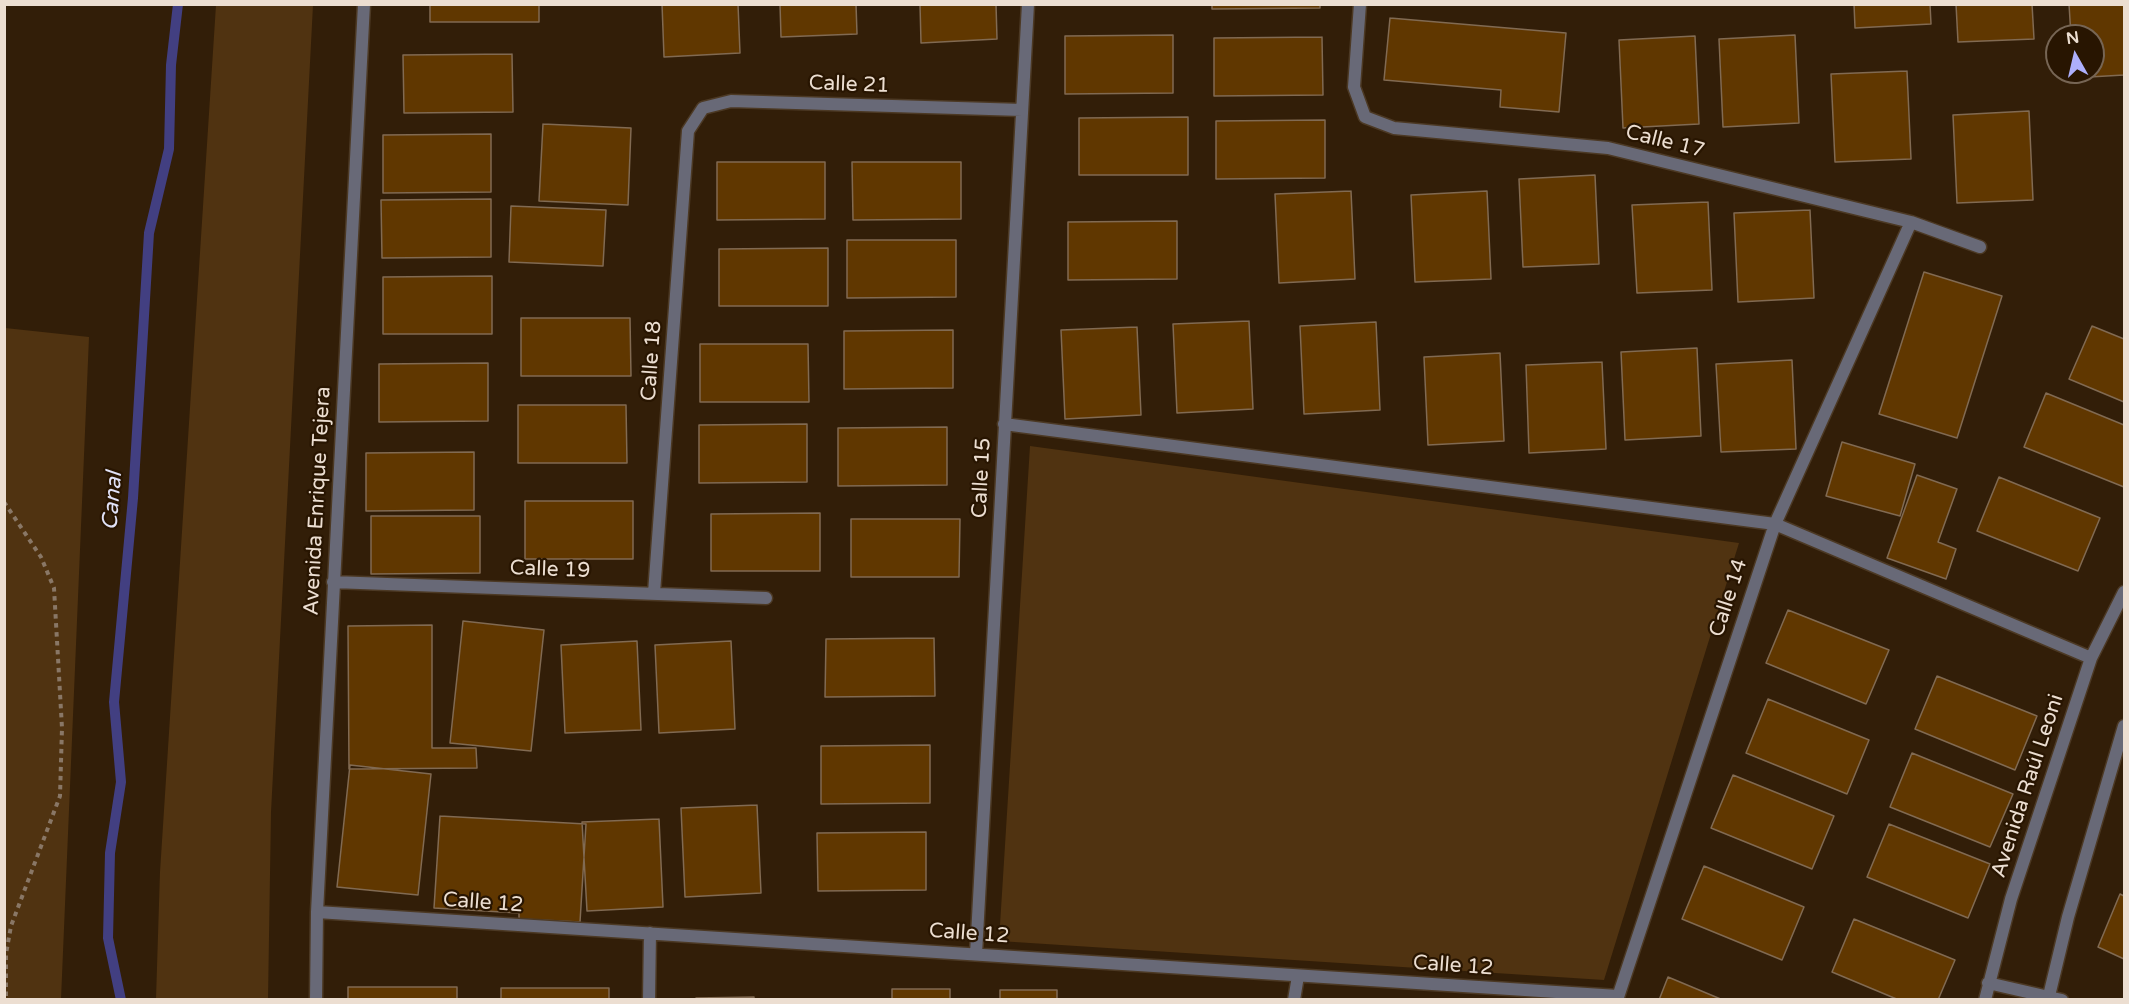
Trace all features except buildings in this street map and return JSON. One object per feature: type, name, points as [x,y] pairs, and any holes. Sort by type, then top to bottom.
[{"type":"street","name":"Avenida Enrique Tejera","points":[[316,999],[317,912],[364,4]]},
{"type":"street","name":"Calle 15","points":[[976,954],[1028,4]]},
{"type":"street","name":"Calle 17","points":[[1360,4],[1354,87],[1365,117],[1394,128],[1608,148],[1911,222],[1980,247]]},
{"type":"street","name":"Calle 21","points":[[688,131],[703,108],[731,101],[1022,110]]},
{"type":"street","name":"Calle 18","points":[[654,593],[688,131]]},
{"type":"street","name":"Calle 14","points":[[1618,998],[1775,524],[1911,222]]},
{"type":"street","points":[[1004,424],[1775,524],[2091,658]]},
{"type":"street","name":"Calle 19","points":[[333,582],[766,598]]},
{"type":"street","name":"Avenida Raúl Leoni","points":[[1985,999],[2011,899],[2091,658],[2124,592]]},
{"type":"street","points":[[2048,998],[2068,917],[2124,726]]},
{"type":"street","name":"Calle 12","points":[[317,912],[1618,998]]},
{"type":"street","points":[[649,999],[650,933]]},
{"type":"street","points":[[1294,999],[1298,976]]},
{"type":"street","points":[[1989,983],[2048,998],[2062,999]]},
{"type":"path","points":[[4,502],[41,556],[54,588],[62,728],[60,796],[11,926],[6,954],[6,999]]},
{"type":"shaded area","points":[[216,5],[313,5],[271,812],[268,999],[156,999],[160,872]]},
{"type":"shaded area","points":[[5,328],[89,337],[61,999],[5,999]]},
{"type":"shaded area","points":[[1030,446],[1739,543],[1604,980],[999,941]]},
{"type":"waterway","name":"Canal","points":[[121,1000],[108,938],[110,853],[121,782],[114,702],[133,498],[149,233],[169,149],[171,65],[178,4]]}]
